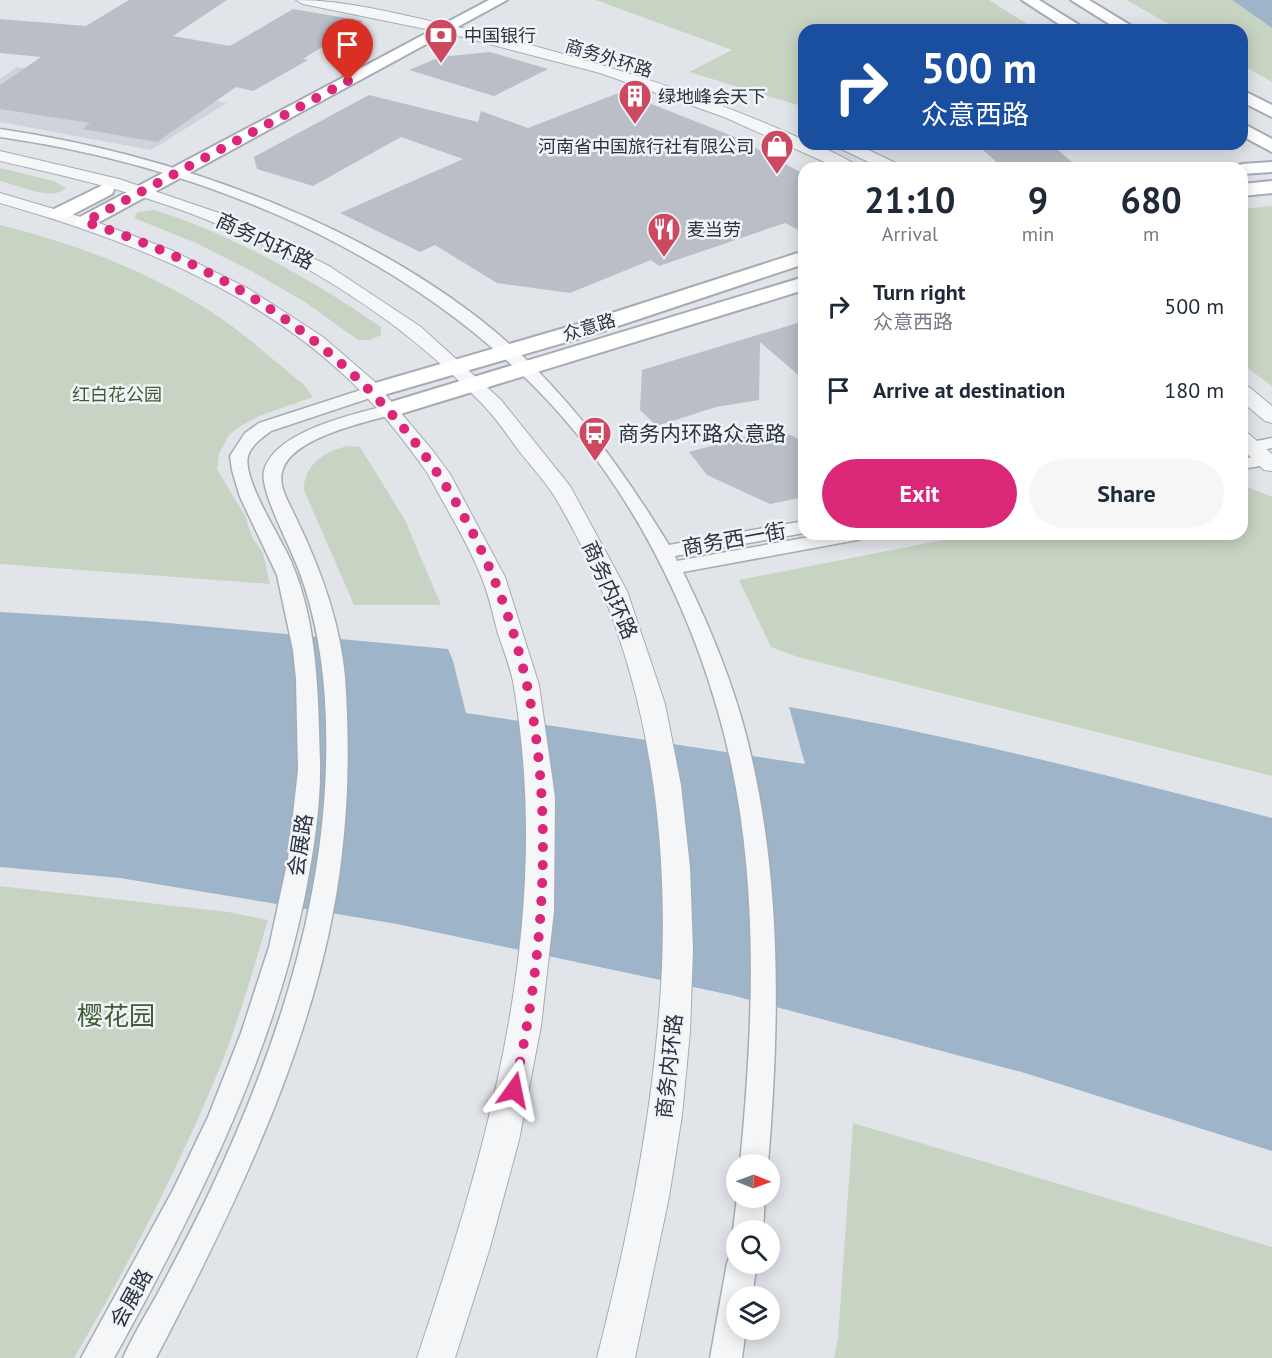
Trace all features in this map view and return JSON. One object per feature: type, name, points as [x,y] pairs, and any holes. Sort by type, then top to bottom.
[{"type":"main road","points":[[85,222],[445,21],[468,0]]},
{"type":"main road","points":[[346,63],[424,23],[465,19],[500,0]]},
{"type":"main road","points":[[1029,0],[1069,24]]},
{"type":"main road","points":[[1078,0],[1120,24]]},
{"type":"main road","points":[[1248,98],[1272,112]]},
{"type":"main road","points":[[1248,132],[1272,147]]},
{"type":"main road","points":[[59,214],[174,154]]},
{"type":"main road","points":[[1248,168],[1272,167]]},
{"type":"main road","points":[[1248,189],[1272,187]]},
{"type":"main road","name":"众意路","points":[[373,391],[586,329],[798,259]]},
{"type":"main road","name":"众意路","points":[[389,410],[798,285]]},
{"type":"street","points":[[303,0],[424,23]]},
{"type":"street","name":"商务外环路","points":[[373,0],[607,70],[729,115],[798,145]]},
{"type":"street","name":"商务外环路","points":[[465,19],[618,59]]},
{"type":"street","name":"商务外环路","points":[[637,65],[691,83]]},
{"type":"street","points":[[0,133],[81,147],[178,172],[290,216],[358,249],[438,297],[507,352],[571,417],[625,486],[668,560],[698,622],[735,736],[755,837],[761,906],[763,1057],[755,1154]]},
{"type":"street","name":"商务外环路","points":[[810,150],[837,162]]},
{"type":"street","points":[[856,150],[881,162]]},
{"type":"street","name":"商务内环路","points":[[0,156],[116,184],[226,222],[318,266],[394,314],[457,366],[518,431],[567,499],[595,551],[631,632],[661,746],[672,821],[677,926],[668,1086],[650,1213],[616,1358]]},
{"type":"street","points":[[0,198],[85,222],[171,255],[248,295],[318,342],[373,391],[427,456],[468,522],[491,572],[516,642],[532,715],[542,828],[540,913],[529,1011],[518,1071],[491,1188],[436,1358]]},
{"type":"street","name":"会展路","points":[[97,1358],[141,1282],[196,1175],[234,1089],[254,1037],[282,945],[301,845],[309,781],[307,678],[297,621],[282,563],[243,480],[239,456],[251,437],[265,427],[373,391]]},
{"type":"street","points":[[1248,396],[1272,417]]},
{"type":"street","name":"会展路","points":[[139,1358],[175,1293],[229,1183],[268,1094],[293,1019],[311,951],[331,843],[338,777],[334,674],[318,594],[306,556],[275,492],[272,478],[274,466],[293,446],[315,435],[389,410]]},
{"type":"street","name":"商务西一街","points":[[668,560],[798,528]]},
{"type":"street","name":"商务西一街","points":[[668,560],[813,540]]},
{"type":"street","points":[[726,1358],[729,1340]]},
{"type":"shaded area","points":[[17,67],[145,87],[227,103],[151,150],[0,122],[0,79]]},
{"type":"green space","points":[[596,0],[989,0],[1027,24],[798,24],[798,105],[689,72],[732,50]]},
{"type":"green space","points":[[1126,0],[1232,0],[1272,28],[1272,82],[1248,68],[1248,24],[1169,24]]},
{"type":"green space","points":[[0,168],[54,181],[66,188],[52,193],[25,189],[0,181]]},
{"type":"green space","points":[[1272,206],[1272,386],[1248,368],[1248,208]]},
{"type":"green space","points":[[155,210],[213,232],[296,273],[381,327],[381,335],[370,340],[358,340],[305,302],[253,272],[196,243],[134,218],[138,212]]},
{"type":"green space","name":"红白花公园","points":[[0,225],[82,249],[186,296],[246,337],[303,384],[313,397],[259,416],[239,427],[229,435],[219,454],[217,469],[245,516],[253,539],[263,553],[270,584],[0,564]]},
{"type":"green space","points":[[349,446],[360,447],[405,520],[441,605],[354,605],[304,490],[307,473],[318,460],[332,451]]},
{"type":"green space","points":[[1248,487],[1272,497],[1272,776],[798,657],[771,647],[739,580],[943,540],[1248,540]]},
{"type":"green space","name":"樱花园","points":[[0,886],[228,912],[268,920],[232,1035],[186,1146],[151,1218],[74,1358],[0,1358]]},
{"type":"green space","points":[[853,1123],[1272,1247],[1272,1358],[834,1358],[838,1338]]},
{"type":"water","points":[[1232,0],[1272,0],[1272,28]]},
{"type":"water","points":[[0,612],[147,621],[448,649],[466,713],[805,764],[789,707],[971,743],[1272,818],[1272,1151],[1025,1073],[731,995],[397,924],[120,878],[0,867]]},
{"type":"building","points":[[129,0],[227,0],[173,36],[230,46],[293,9],[363,21],[303,59],[308,60],[253,91],[236,87],[157,142],[82,129],[90,123],[0,109],[0,85],[41,57],[0,53],[0,19],[86,26]]},
{"type":"building","points":[[490,52],[548,69],[494,96],[409,70],[440,57]]},
{"type":"building","points":[[621,92],[735,137],[798,171],[798,230],[785,223],[659,266],[651,260],[570,293],[497,283],[435,245],[420,252],[340,213],[463,159],[401,137],[313,186],[257,169],[254,157],[369,95],[478,122],[481,111],[528,128]]},
{"type":"building","points":[[983,150],[1058,150],[1072,162],[996,162]]},
{"type":"building","points":[[798,323],[798,375],[760,342],[759,400],[716,407],[657,426],[640,410],[642,370]]},
{"type":"building","points":[[777,428],[798,439],[798,498],[770,504],[707,475],[689,452]]},
{"type":"place","name":"中国银行","points":[[441,64]]},
{"type":"place","name":"绿地峰会天下","points":[[635,125]]},
{"type":"place","name":"河南省中国旅行社有限公司","points":[[777,175]]},
{"type":"place","name":"麦当劳","points":[[664,258]]},
{"type":"place","name":"商务内环路众意路","points":[[595,462]]},
{"type":"route","points":[[348,81],[85,222],[186,262],[248,295],[318,342],[369,387],[398,421],[427,456],[468,522],[491,572],[519,650],[532,715],[537,756],[542,828],[542,885],[529,1011],[514,1090]]}]
